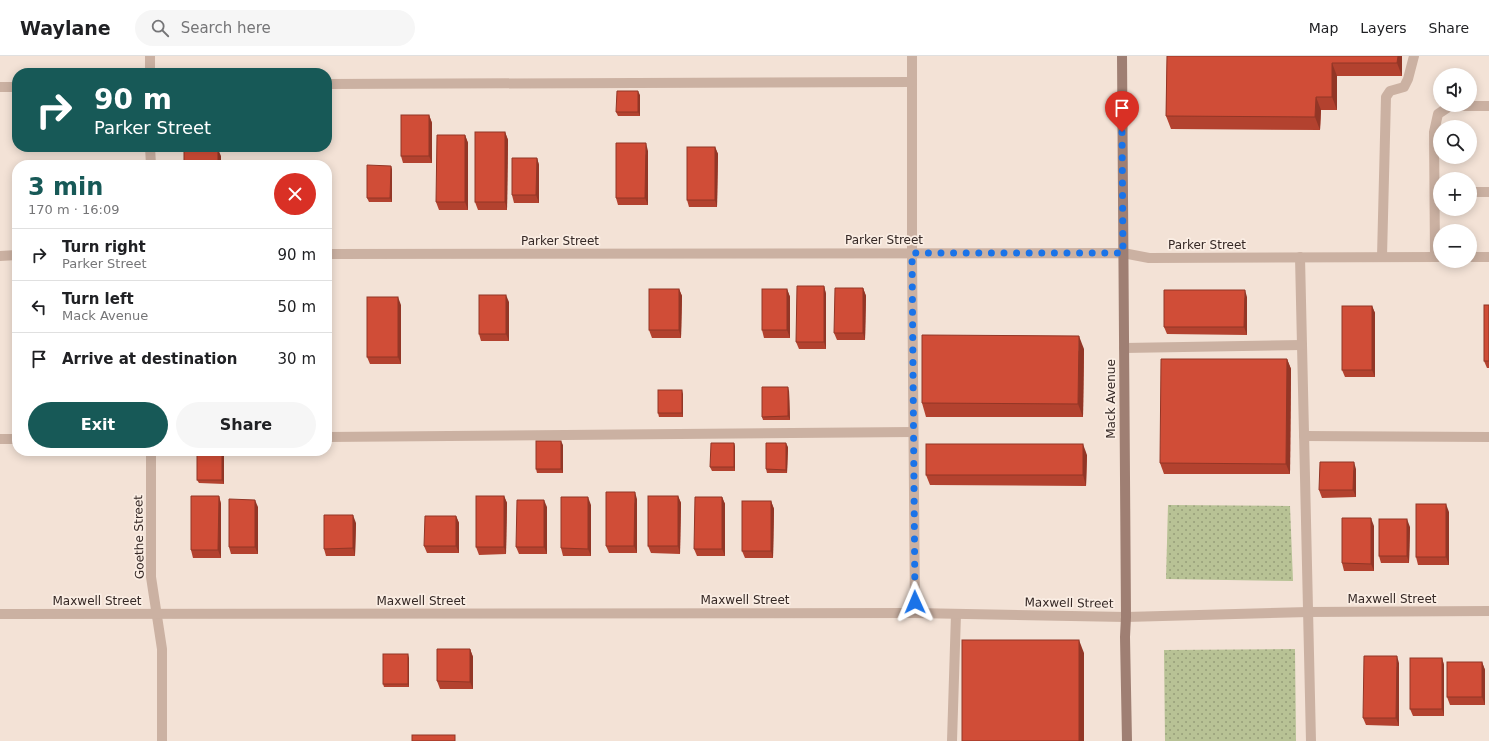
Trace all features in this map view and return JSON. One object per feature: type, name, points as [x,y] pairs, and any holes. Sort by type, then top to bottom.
[{"type":"main road","name":"Mack Avenue","points":[[1122,56],[1125,637],[1127,741]]},
{"type":"street","points":[[150,56],[150,68]]},
{"type":"street","points":[[912,56],[915,613]]},
{"type":"street","points":[[1382,257],[1386,96],[1390,91],[1404,87],[1408,79],[1414,56]]},
{"type":"street","points":[[332,84],[912,82]]},
{"type":"street","points":[[0,87],[12,87]]},
{"type":"street","points":[[1436,172],[1434,132],[1438,114],[1450,106],[1489,106]]},
{"type":"street","points":[[1477,192],[1489,192]]},
{"type":"street","name":"Parker Street","points":[[332,254],[1123,253],[1149,258],[1433,257]]},
{"type":"street","points":[[0,256],[12,255]]},
{"type":"street","points":[[1300,257],[1312,741]]},
{"type":"street","points":[[1477,257],[1489,257]]},
{"type":"street","points":[[1124,348],[1302,345]]},
{"type":"street","points":[[332,438],[913,432]]},
{"type":"street","points":[[1304,436],[1489,437]]},
{"type":"street","points":[[0,439],[12,439]]},
{"type":"street","name":"Goethe Street","points":[[151,456],[152,577],[162,652],[162,741]]},
{"type":"street","name":"Maxwell Street","points":[[0,614],[915,613],[1126,617],[1308,612],[1489,611]]},
{"type":"street","points":[[952,741],[956,614]]},
{"type":"green space","points":[[1168,505],[1290,506],[1293,581],[1166,579]]},
{"type":"green space","points":[[1295,649],[1296,741],[1165,741],[1164,650]]},
{"type":"building","points":[[1167,56],[1398,56],[1397,63],[1332,63],[1332,97],[1316,97],[1315,117],[1166,116]]},
{"type":"building","points":[[617,91],[638,91],[638,112],[616,112]]},
{"type":"building","points":[[401,115],[429,115],[429,156],[401,156]]},
{"type":"building","points":[[475,132],[505,132],[505,202],[475,202]]},
{"type":"building","points":[[437,135],[465,135],[465,202],[436,202]]},
{"type":"building","points":[[616,143],[646,143],[645,198],[616,198]]},
{"type":"building","points":[[687,147],[715,147],[715,200],[687,200]]},
{"type":"building","points":[[184,152],[218,152],[218,160],[184,160]]},
{"type":"building","points":[[512,158],[537,158],[536,195],[512,195]]},
{"type":"building","points":[[367,165],[391,166],[390,198],[367,198]]},
{"type":"building","points":[[797,286],[824,286],[824,342],[796,342]]},
{"type":"building","points":[[835,288],[863,288],[863,333],[834,333]]},
{"type":"building","points":[[649,289],[679,289],[679,330],[649,330]]},
{"type":"building","points":[[762,289],[787,289],[787,330],[762,330]]},
{"type":"building","points":[[1164,290],[1245,290],[1244,327],[1164,327]]},
{"type":"building","points":[[479,295],[506,295],[506,334],[479,334]]},
{"type":"building","points":[[367,297],[398,297],[398,357],[367,357]]},
{"type":"building","points":[[1484,305],[1489,305],[1489,361],[1484,361]]},
{"type":"building","points":[[1342,306],[1372,306],[1372,370],[1342,370]]},
{"type":"building","points":[[922,335],[1079,336],[1078,404],[922,403]]},
{"type":"building","points":[[1161,359],[1287,359],[1286,464],[1160,463]]},
{"type":"building","points":[[762,387],[788,387],[788,416],[762,417]]},
{"type":"building","points":[[658,390],[682,390],[682,413],[658,413]]},
{"type":"building","points":[[536,441],[561,441],[561,469],[536,469]]},
{"type":"building","points":[[711,443],[734,443],[734,467],[710,467]]},
{"type":"building","points":[[766,443],[786,443],[786,470],[766,469]]},
{"type":"building","points":[[926,444],[1083,444],[1083,475],[926,475]]},
{"type":"building","points":[[197,456],[222,456],[222,480],[197,480]]},
{"type":"building","points":[[1320,462],[1354,462],[1353,490],[1319,490]]},
{"type":"building","points":[[606,492],[635,492],[634,546],[606,546]]},
{"type":"building","points":[[191,496],[219,496],[218,550],[191,550]]},
{"type":"building","points":[[476,496],[504,496],[504,547],[476,547]]},
{"type":"building","points":[[648,496],[678,496],[678,546],[648,546]]},
{"type":"building","points":[[561,497],[588,497],[588,549],[561,548]]},
{"type":"building","points":[[695,497],[722,497],[722,549],[694,549]]},
{"type":"building","points":[[229,499],[255,500],[255,547],[229,547]]},
{"type":"building","points":[[517,500],[544,500],[544,547],[516,547]]},
{"type":"building","points":[[742,501],[771,501],[771,551],[742,551]]},
{"type":"building","points":[[1416,504],[1446,504],[1446,557],[1416,557]]},
{"type":"building","points":[[324,515],[353,515],[353,548],[324,549]]},
{"type":"building","points":[[425,516],[456,516],[456,546],[424,546]]},
{"type":"building","points":[[1342,518],[1371,518],[1371,564],[1342,563]]},
{"type":"building","points":[[1379,519],[1407,519],[1407,556],[1379,556]]},
{"type":"building","points":[[962,640],[1079,640],[1079,741],[962,741]]},
{"type":"building","points":[[437,649],[470,649],[470,682],[437,681]]},
{"type":"building","points":[[383,654],[408,654],[408,684],[383,684]]},
{"type":"building","points":[[1364,656],[1397,656],[1396,718],[1363,718]]},
{"type":"building","points":[[1410,658],[1442,658],[1442,709],[1410,709]]},
{"type":"building","points":[[1447,662],[1482,662],[1482,697],[1447,697]]},
{"type":"building","points":[[412,735],[455,735],[455,741],[412,741]]},
{"type":"route","points":[[915,602],[912,253],[1123,253],[1122,132]]}]
